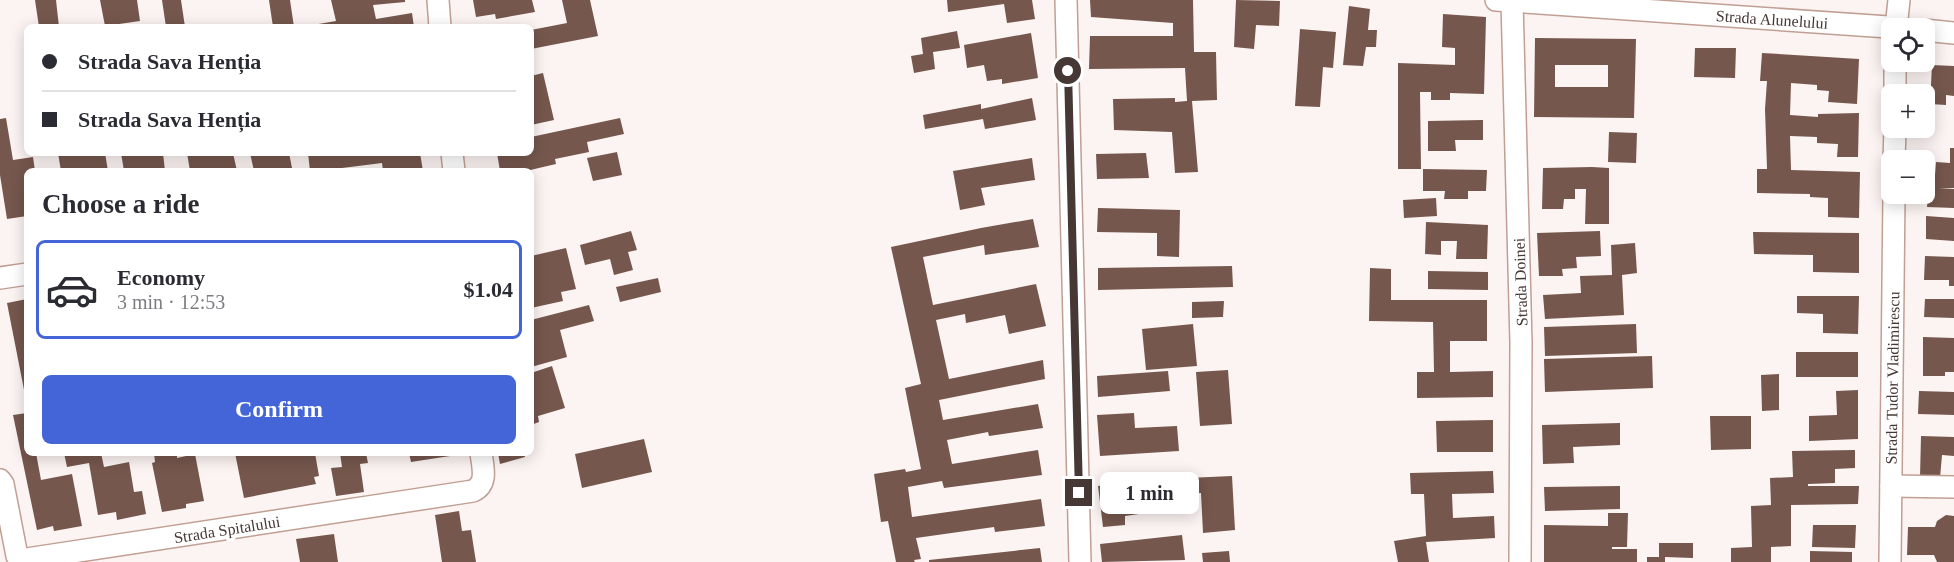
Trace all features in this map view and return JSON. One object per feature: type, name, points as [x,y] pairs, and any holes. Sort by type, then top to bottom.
[{"type":"street","points":[[438,0],[440,24]]},
{"type":"street","points":[[1066,0],[1080,562]]},
{"type":"street","points":[[1897,18],[1899,0]]},
{"type":"street","name":"Strada Alunelului","points":[[1504,1],[1881,27]]},
{"type":"street","name":"Strada Doinei","points":[[1504,1],[1521,343],[1520,562]]},
{"type":"street","points":[[1935,31],[1954,33]]},
{"type":"street","name":"Strada Tudor Vladimirescu","points":[[1890,562],[1894,204]]},
{"type":"street","points":[[0,278],[24,274]]},
{"type":"street","name":"Strada Spitalului","points":[[0,480],[3,484],[17,556],[20,560],[473,491],[480,488],[484,480],[481,456]]},
{"type":"street","points":[[1891,486],[1954,487]]},
{"type":"building","points":[[35,0],[56,0],[59,24],[39,24]]},
{"type":"building","points":[[100,0],[137,0],[140,21],[105,24]]},
{"type":"building","points":[[162,0],[181,0],[185,24],[166,24]]},
{"type":"building","points":[[269,0],[290,0],[294,24],[273,24]]},
{"type":"building","points":[[331,0],[405,0],[405,2],[373,5],[376,19],[412,13],[414,24],[318,24],[336,21]]},
{"type":"building","points":[[473,0],[532,0],[535,12],[496,19],[495,14],[476,17]]},
{"type":"building","points":[[562,0],[590,0],[598,36],[534,48],[534,29],[567,23]]},
{"type":"building","points":[[947,0],[1032,0],[1035,19],[1007,23],[1004,4],[948,12]]},
{"type":"building","points":[[1090,0],[1193,0],[1194,52],[1216,52],[1217,100],[1192,101],[1198,172],[1175,173],[1172,132],[1114,130],[1113,99],[1175,98],[1175,102],[1187,101],[1185,68],[1089,69],[1090,36],[1173,36],[1173,23],[1091,17]]},
{"type":"building","points":[[1236,0],[1280,1],[1279,26],[1256,25],[1254,49],[1234,47]]},
{"type":"building","points":[[1349,6],[1370,9],[1368,30],[1377,30],[1376,47],[1366,47],[1363,66],[1343,65]]},
{"type":"building","points":[[1443,14],[1486,17],[1484,94],[1450,93],[1450,100],[1431,100],[1431,92],[1420,92],[1421,169],[1398,169],[1398,63],[1455,65],[1455,48],[1442,47]]},
{"type":"building","points":[[1300,29],[1336,32],[1333,68],[1323,67],[1320,107],[1295,106]]},
{"type":"building","points":[[957,31],[960,48],[933,52],[935,69],[914,73],[911,56],[923,54],[921,38]]},
{"type":"building","points":[[1031,33],[1038,78],[1002,84],[1002,79],[987,81],[984,65],[967,68],[964,45]]},
{"type":"building","points":[[1535,38],[1636,39],[1634,118],[1534,117]],"holes":[[[1555,65],[1608,65],[1608,87],[1555,87]]]},
{"type":"building","points":[[1695,48],[1736,48],[1735,78],[1694,77]]},
{"type":"building","points":[[1762,53],[1859,59],[1857,104],[1828,102],[1829,91],[1817,90],[1817,85],[1791,83],[1790,115],[1818,117],[1818,114],[1859,113],[1858,157],[1837,157],[1838,144],[1817,143],[1817,137],[1790,136],[1791,170],[1860,172],[1859,218],[1828,217],[1828,198],[1810,197],[1810,194],[1757,193],[1757,169],[1767,169],[1765,109],[1767,81],[1760,81]]},
{"type":"building","points":[[1935,65],[1954,66],[1954,96],[1946,95],[1946,105],[1935,104],[1935,84],[1931,84],[1932,72],[1935,72]]},
{"type":"building","points":[[543,73],[554,120],[534,124],[534,75]]},
{"type":"building","points":[[1032,98],[1036,120],[985,129],[983,119],[925,129],[923,115],[981,104],[981,109]]},
{"type":"building","points":[[6,118],[13,160],[33,157],[35,168],[24,168],[24,216],[7,219],[0,175],[0,119]]},
{"type":"building","points":[[620,118],[624,134],[587,142],[589,152],[555,159],[556,164],[534,169],[500,168],[498,156],[534,156],[534,136]]},
{"type":"building","points":[[1483,120],[1483,140],[1455,140],[1456,151],[1428,151],[1428,121]]},
{"type":"building","points":[[1609,132],[1637,133],[1636,163],[1608,162]]},
{"type":"building","points":[[1950,148],[1954,148],[1954,188],[1939,188],[1954,189],[1954,208],[1927,207],[1927,204],[1935,204],[1936,162],[1950,163]]},
{"type":"building","points":[[617,152],[622,175],[593,181],[587,158]]},
{"type":"building","points":[[1146,153],[1149,178],[1097,179],[1096,154]]},
{"type":"building","points":[[58,156],[106,156],[108,168],[60,168]]},
{"type":"building","points":[[122,156],[163,156],[165,168],[124,168]]},
{"type":"building","points":[[188,156],[234,156],[236,168],[190,168]]},
{"type":"building","points":[[251,156],[290,156],[292,168],[253,168]]},
{"type":"building","points":[[308,156],[420,156],[422,168],[383,168],[382,163],[342,168],[310,168]]},
{"type":"building","points":[[1032,158],[1035,180],[981,188],[985,205],[960,210],[953,171]]},
{"type":"building","points":[[1543,168],[1609,168],[1609,224],[1585,224],[1586,189],[1575,189],[1575,199],[1564,199],[1563,209],[1542,209]]},
{"type":"building","points":[[1423,169],[1487,170],[1486,191],[1468,191],[1468,199],[1444,199],[1445,191],[1423,191]]},
{"type":"building","points":[[1436,198],[1437,216],[1404,218],[1403,200]]},
{"type":"building","points":[[1098,208],[1180,210],[1179,257],[1157,256],[1157,233],[1097,232]]},
{"type":"building","points":[[1926,216],[1954,218],[1954,241],[1926,239]]},
{"type":"building","points":[[1033,219],[1039,247],[985,255],[984,245],[923,257],[933,305],[1036,284],[1046,326],[1009,334],[1005,315],[966,323],[965,314],[936,320],[949,379],[1043,360],[1045,379],[939,400],[943,420],[1038,404],[1043,428],[989,436],[988,432],[947,440],[952,464],[1038,450],[1042,475],[944,488],[942,481],[908,487],[912,517],[1041,499],[1045,526],[995,532],[994,527],[916,538],[921,559],[914,560],[915,562],[896,562],[888,521],[881,522],[874,474],[921,469],[905,388],[921,384],[891,247]]},
{"type":"building","points":[[1426,222],[1488,225],[1487,259],[1456,259],[1457,241],[1441,241],[1441,255],[1425,254]]},
{"type":"building","points":[[631,231],[637,250],[628,252],[633,270],[614,275],[610,259],[585,265],[580,245]]},
{"type":"building","points":[[1600,231],[1601,256],[1576,257],[1577,268],[1562,269],[1563,276],[1539,276],[1537,233]]},
{"type":"building","points":[[1753,232],[1859,233],[1859,273],[1813,272],[1813,255],[1754,254]]},
{"type":"building","points":[[1635,243],[1637,273],[1622,275],[1624,315],[1545,319],[1543,295],[1581,293],[1580,276],[1612,275],[1611,245]]},
{"type":"building","points":[[566,248],[576,289],[561,292],[563,301],[534,307],[534,255]]},
{"type":"building","points":[[1925,256],[1954,257],[1954,286],[1949,286],[1949,280],[1924,280]]},
{"type":"building","points":[[1232,266],[1233,287],[1098,290],[1098,268]]},
{"type":"building","points":[[1370,268],[1391,269],[1391,300],[1487,300],[1487,341],[1450,341],[1450,372],[1493,371],[1493,397],[1417,398],[1417,372],[1434,372],[1433,322],[1369,321]]},
{"type":"building","points":[[1428,271],[1488,272],[1488,290],[1428,289]]},
{"type":"building","points":[[658,278],[661,292],[620,302],[616,287]]},
{"type":"building","points":[[1797,296],[1859,296],[1858,334],[1823,333],[1823,314],[1797,313]]},
{"type":"building","points":[[1925,299],[1954,299],[1954,318],[1924,317]]},
{"type":"building","points":[[24,300],[24,390],[7,303]]},
{"type":"building","points":[[1224,301],[1223,317],[1192,318],[1192,302]]},
{"type":"building","points":[[589,305],[594,321],[560,330],[567,357],[534,366],[534,319]]},
{"type":"building","points":[[1193,324],[1197,366],[1146,370],[1142,329]]},
{"type":"building","points":[[1636,324],[1637,353],[1545,356],[1544,327]]},
{"type":"building","points":[[1923,337],[1954,338],[1954,372],[1945,372],[1945,376],[1923,376]]},
{"type":"building","points":[[1796,352],[1858,352],[1858,377],[1796,377]]},
{"type":"building","points":[[1652,356],[1653,388],[1545,392],[1544,359]]},
{"type":"building","points":[[552,366],[565,408],[538,416],[539,422],[534,424],[534,372]]},
{"type":"building","points":[[1228,370],[1232,424],[1200,426],[1196,372]]},
{"type":"building","points":[[1168,371],[1170,391],[1098,397],[1097,376]]},
{"type":"building","points":[[1779,374],[1779,410],[1762,411],[1761,375]]},
{"type":"building","points":[[1858,390],[1858,439],[1809,441],[1809,416],[1837,415],[1836,391]]},
{"type":"building","points":[[1919,391],[1954,392],[1954,415],[1918,414]]},
{"type":"building","points":[[24,413],[24,456],[37,456],[41,480],[72,474],[82,526],[54,531],[53,526],[37,530],[13,415]]},
{"type":"building","points":[[1134,413],[1135,428],[1177,426],[1179,451],[1100,456],[1097,415]]},
{"type":"building","points":[[1710,416],[1751,416],[1751,449],[1711,450]]},
{"type":"building","points":[[1493,420],[1493,452],[1437,452],[1436,421]]},
{"type":"building","points":[[1620,423],[1620,445],[1573,447],[1574,463],[1543,464],[1542,425]]},
{"type":"building","points":[[1921,436],[1954,437],[1954,456],[1942,455],[1940,478],[1920,477]]},
{"type":"building","points":[[644,439],[652,472],[582,488],[575,454]]},
{"type":"building","points":[[1855,450],[1855,468],[1835,469],[1835,483],[1808,484],[1808,486],[1859,486],[1858,504],[1791,505],[1791,546],[1771,547],[1771,562],[1731,562],[1731,548],[1752,547],[1751,506],[1771,505],[1770,478],[1793,477],[1792,451]]},
{"type":"building","points":[[65,456],[102,456],[104,467],[129,462],[134,492],[142,491],[146,514],[117,520],[116,512],[98,515],[89,463],[67,467]]},
{"type":"building","points":[[154,456],[177,456],[177,458],[195,456],[204,501],[186,504],[186,508],[162,512],[152,463],[155,462]]},
{"type":"building","points":[[236,456],[316,456],[319,476],[314,477],[316,484],[244,498]]},
{"type":"building","points":[[340,456],[367,456],[368,463],[360,464],[364,492],[336,496],[331,468],[342,467]]},
{"type":"building","points":[[410,456],[450,456],[411,462]]},
{"type":"building","points":[[499,456],[525,456],[525,457],[500,464]]},
{"type":"building","points":[[1493,471],[1494,493],[1452,494],[1453,518],[1494,516],[1495,538],[1426,542],[1429,562],[1398,562],[1394,541],[1426,536],[1424,494],[1411,494],[1410,473]]},
{"type":"building","points":[[1232,476],[1235,530],[1203,533],[1201,493],[1167,495],[1168,499],[1138,503],[1139,514],[1125,516],[1125,525],[1103,527],[1098,486],[1165,479]]},
{"type":"building","points":[[1620,486],[1620,509],[1545,511],[1544,487]]},
{"type":"building","points":[[459,511],[462,531],[471,530],[476,562],[442,562],[435,515]]},
{"type":"building","points":[[1608,513],[1628,513],[1627,547],[1612,547],[1612,549],[1637,549],[1637,562],[1544,562],[1544,525],[1608,526]]},
{"type":"building","points":[[1946,515],[1954,516],[1954,562],[1937,562],[1934,555],[1907,555],[1908,527],[1935,527],[1937,521]]},
{"type":"building","points":[[1813,525],[1856,525],[1855,548],[1812,547]]},
{"type":"building","points":[[334,534],[338,562],[300,562],[296,539]]},
{"type":"building","points":[[1182,535],[1185,560],[1102,562],[1100,544]]},
{"type":"building","points":[[1659,543],[1693,543],[1693,558],[1665,557],[1665,562],[1647,562],[1647,557],[1659,557]]},
{"type":"building","points":[[1040,548],[1042,562],[929,562],[929,560]]},
{"type":"building","points":[[1229,551],[1230,562],[1203,562],[1202,553]]},
{"type":"building","points":[[1810,551],[1852,552],[1852,562],[1810,562]]},
{"type":"route","points":[[1068,71],[1079,493]]}]
